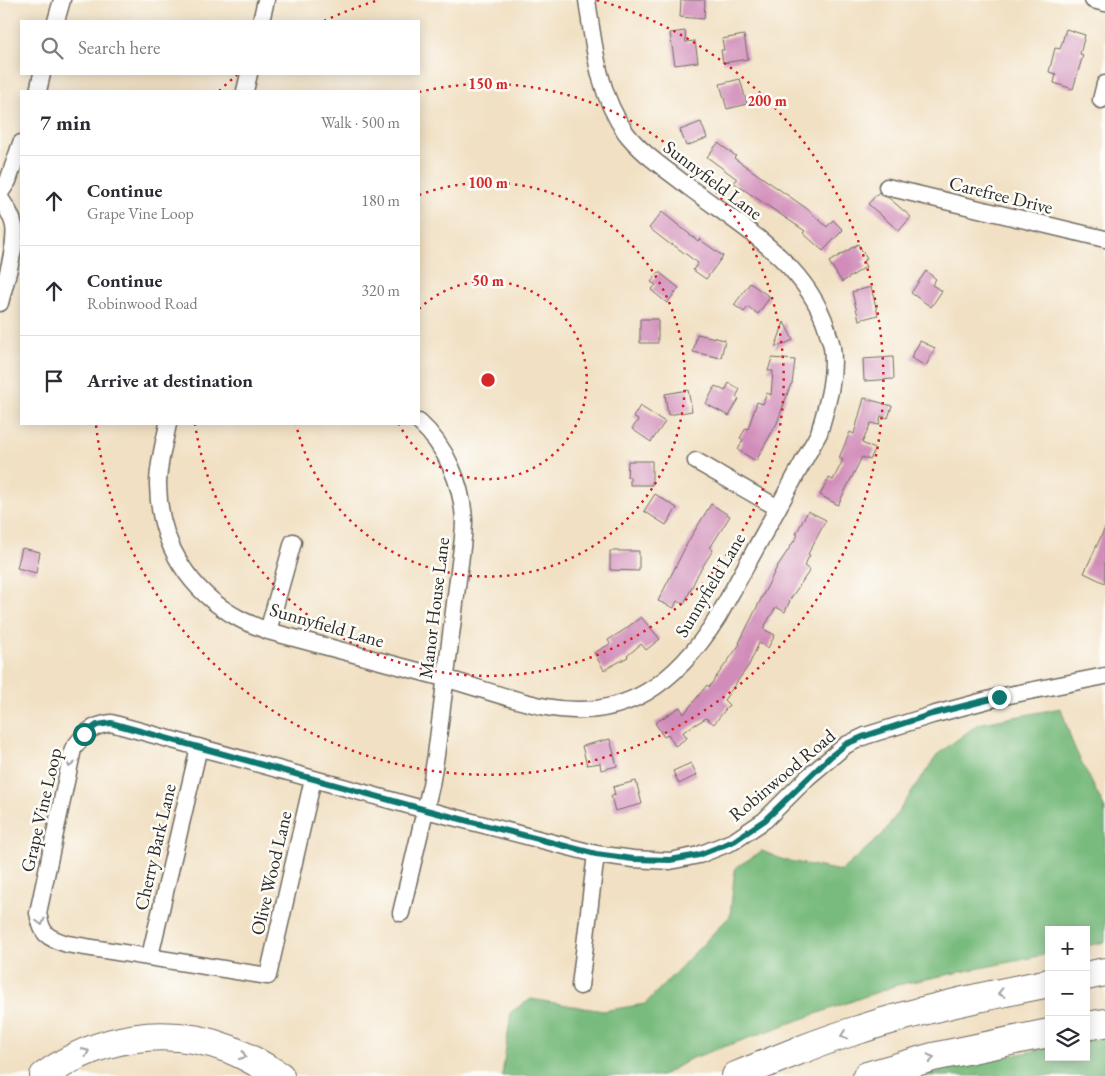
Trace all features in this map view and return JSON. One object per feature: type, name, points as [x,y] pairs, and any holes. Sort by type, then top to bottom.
[{"type":"highway","points":[[1090,975],[1105,972]]},
{"type":"highway","points":[[736,1076],[798,1050],[861,1029],[926,1010],[1045,984]]},
{"type":"highway","points":[[1090,1026],[1105,1024]]},
{"type":"highway","points":[[867,1076],[933,1057],[1045,1034]]},
{"type":"highway","points":[[44,1076],[56,1067],[88,1051],[124,1039],[160,1036],[200,1040],[229,1049],[257,1062],[280,1076]]},
{"type":"street","points":[[56,20],[62,0]]},
{"type":"street","points":[[261,20],[266,0]]},
{"type":"street","name":"Sunnyfield Lane","points":[[168,425],[161,456],[158,484],[161,513],[166,530],[179,564],[200,589],[219,606],[241,620],[268,631],[446,678],[545,707],[572,710],[601,708],[629,701],[657,686],[682,666],[703,641],[819,433],[832,375],[832,347],[822,316],[803,282],[780,257],[648,156],[627,135],[613,113],[603,89],[587,0]]},
{"type":"street","points":[[1093,0],[1105,3]]},
{"type":"street","points":[[38,90],[42,75]]},
{"type":"street","points":[[245,90],[249,75]]},
{"type":"street","points":[[0,193],[8,181],[20,146]]},
{"type":"street","name":"Carefree Drive","points":[[887,187],[1105,239]]},
{"type":"street","points":[[0,198],[9,211],[14,227],[14,242],[0,303]]},
{"type":"street","name":"Manor House Lane","points":[[401,913],[426,810],[436,754],[464,521],[461,496],[453,471],[440,446],[420,423]]},
{"type":"street","points":[[696,461],[778,508]]},
{"type":"street","points":[[268,631],[293,542]]},
{"type":"street","name":"Robinwood Road","points":[[426,810],[596,854],[633,859],[670,860],[699,855],[734,841],[765,820],[816,770],[846,744],[865,736],[941,712],[999,697],[1105,676]]},
{"type":"street","name":"Grape Vine Loop","points":[[268,976],[67,944],[49,938],[41,928],[38,913],[74,749],[84,734],[97,725],[111,723],[426,810]]},
{"type":"street","name":"Cherry Bark Lane","points":[[150,956],[199,747]]},
{"type":"street","name":"Olive Wood Lane","points":[[268,976],[313,779]]},
{"type":"street","points":[[580,986],[596,854]]},
{"type":"green space","points":[[1061,708],[1073,745],[1105,809],[1105,942],[1090,945],[1090,926],[1045,926],[1045,955],[897,985],[690,1059],[662,1076],[502,1076],[511,1012],[531,999],[603,1011],[645,1004],[730,916],[735,868],[762,851],[784,860],[841,871],[883,834],[938,754],[978,724]]},
{"type":"green space","points":[[1105,1037],[1105,1076],[923,1076],[946,1069],[1045,1049],[1045,1061],[1090,1061],[1090,1040]]},
{"type":"building","points":[[681,0],[705,0],[704,19],[680,17]]},
{"type":"building","points":[[1066,29],[1085,35],[1080,54],[1083,55],[1073,89],[1054,83],[1056,74],[1049,72],[1055,48],[1060,49]]},
{"type":"building","points":[[685,31],[686,42],[695,41],[698,62],[675,65],[670,33]]},
{"type":"building","points":[[744,35],[748,59],[723,63],[721,50],[724,50],[722,39]]},
{"type":"building","points":[[740,79],[747,104],[727,109],[720,84]]},
{"type":"building","points":[[701,122],[707,138],[686,146],[680,130]]},
{"type":"building","points":[[718,143],[736,156],[734,158],[806,208],[827,227],[833,220],[843,230],[823,251],[803,233],[805,231],[734,183],[737,179],[707,157]]},
{"type":"building","points":[[879,192],[911,217],[899,231],[868,204]]},
{"type":"building","points":[[662,212],[698,241],[699,239],[723,256],[706,279],[693,270],[698,263],[649,228]]},
{"type":"building","points":[[858,244],[867,259],[863,261],[866,267],[842,282],[829,262]]},
{"type":"building","points":[[926,271],[936,279],[932,285],[942,291],[931,307],[911,293]]},
{"type":"building","points":[[659,272],[679,288],[667,303],[651,290],[656,285],[651,282]]},
{"type":"building","points":[[750,283],[770,297],[758,314],[748,307],[744,312],[734,305]]},
{"type":"building","points":[[871,287],[878,315],[859,320],[852,292]]},
{"type":"building","points":[[640,319],[658,319],[658,343],[640,343]]},
{"type":"building","points":[[784,322],[793,340],[775,348]]},
{"type":"building","points":[[697,334],[725,340],[721,358],[693,352]]},
{"type":"building","points":[[920,341],[935,348],[926,366],[911,358]]},
{"type":"building","points":[[893,357],[894,379],[864,381],[863,359]]},
{"type":"building","points":[[772,358],[795,360],[792,384],[777,423],[756,461],[738,450],[743,440],[740,438],[746,428],[748,429],[757,402],[763,404],[767,393],[771,395],[773,371],[768,371]]},
{"type":"building","points":[[729,383],[740,389],[736,397],[739,399],[729,416],[706,404],[715,386],[725,391]]},
{"type":"building","points":[[688,390],[692,411],[668,415],[665,394]]},
{"type":"building","points":[[864,398],[892,406],[888,418],[881,416],[879,425],[871,423],[862,443],[875,449],[870,460],[862,457],[838,505],[820,495],[829,478],[833,480],[843,460],[839,458],[850,432],[854,434]]},
{"type":"building","points":[[640,406],[665,422],[651,442],[632,429],[638,420],[633,417]]},
{"type":"building","points":[[628,461],[652,461],[652,485],[630,485],[630,477],[627,477]]},
{"type":"building","points":[[655,494],[677,508],[666,525],[644,511]]},
{"type":"building","points":[[711,504],[730,516],[710,548],[713,550],[698,574],[684,604],[677,601],[674,608],[658,601],[689,540]]},
{"type":"building","points":[[808,511],[826,520],[808,554],[810,555],[804,566],[810,570],[791,598],[785,612],[776,607],[763,629],[775,635],[768,648],[759,643],[749,665],[724,700],[729,705],[714,724],[706,718],[683,732],[687,738],[675,746],[668,734],[664,737],[655,723],[680,707],[684,714],[707,685],[709,687],[740,644],[777,567],[798,535],[796,534]]},
{"type":"building","points":[[1105,528],[1105,583],[1084,573]]},
{"type":"building","points":[[22,548],[40,552],[36,573],[17,568]]},
{"type":"building","points":[[610,551],[639,551],[639,571],[610,570]]},
{"type":"building","points":[[641,617],[660,639],[646,650],[641,644],[628,657],[604,670],[594,653],[610,644],[608,640]]},
{"type":"building","points":[[610,739],[617,766],[601,770],[600,763],[587,765],[582,746]]},
{"type":"building","points":[[691,763],[697,775],[679,784],[673,771]]},
{"type":"building","points":[[636,781],[642,804],[615,811],[611,796],[615,795],[613,787]]},
{"type":"route","points":[[84,734],[97,725],[111,723],[426,810],[596,854],[633,859],[670,860],[699,855],[734,841],[765,820],[808,777],[846,744],[932,714],[999,697]]}]
